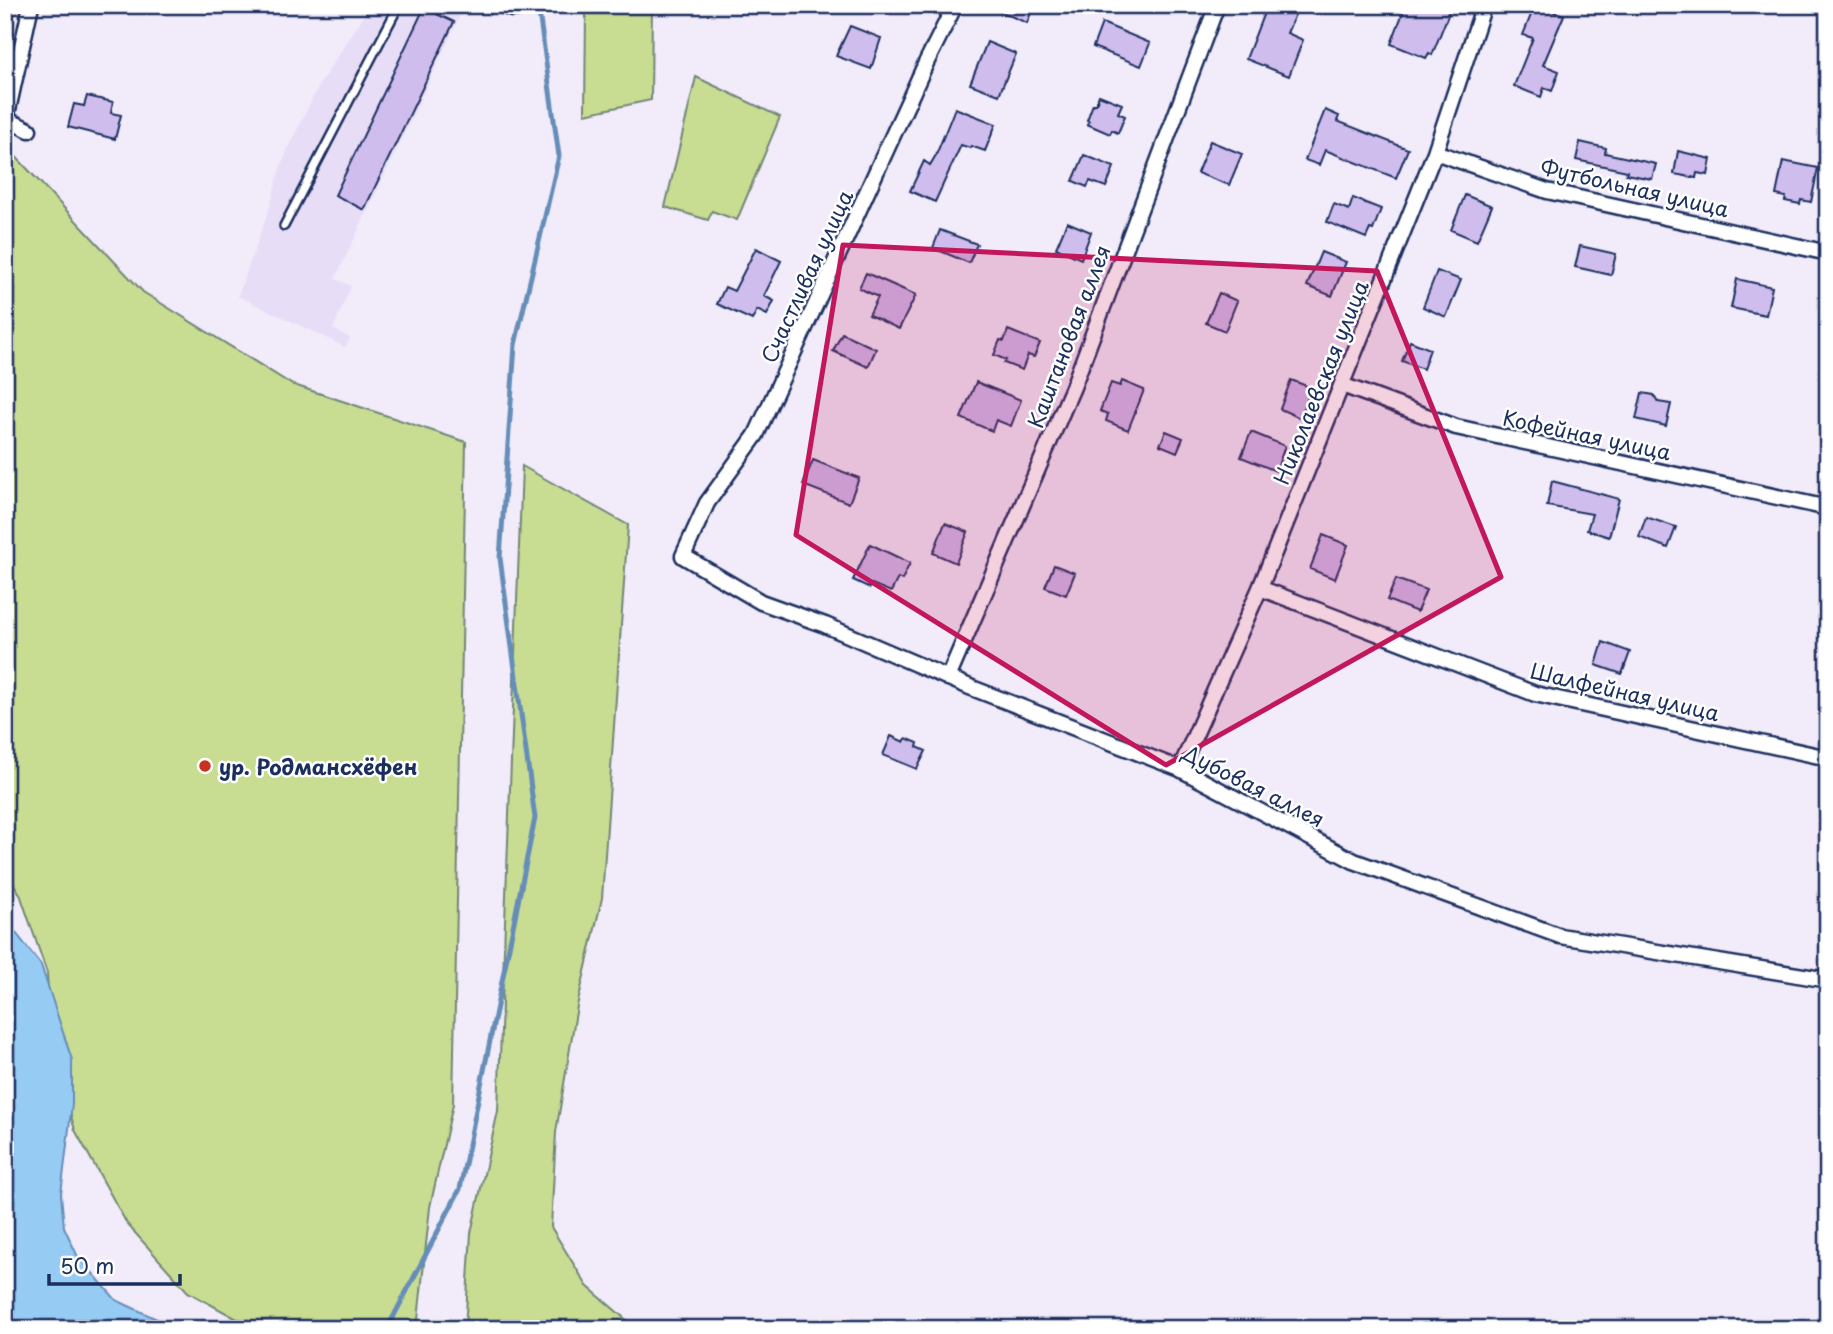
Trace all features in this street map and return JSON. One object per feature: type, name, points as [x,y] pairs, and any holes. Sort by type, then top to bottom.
[{"type":"street","points":[[29,130],[6,119],[30,5]]},
{"type":"street","points":[[502,5],[512,9],[534,5]]},
{"type":"street","name":"Счастливая улица","points":[[683,556],[707,503],[756,435],[955,5]]},
{"type":"street","name":"Каштановая аллея","points":[[948,678],[1073,387],[1217,5]]},
{"type":"street","name":"Николаевская улица","points":[[1180,769],[1260,588],[1435,152],[1484,5]]},
{"type":"street","name":"Футбольная улица","points":[[1435,152],[1547,191],[1828,253]]},
{"type":"street","name":"Кофейная улица","points":[[1342,385],[1456,427],[1828,508]]},
{"type":"street","name":"Дубовая аллея","points":[[683,556],[761,602],[825,625],[948,678],[1180,769],[1354,861],[1560,936],[1828,980]]},
{"type":"street","name":"Шалфейная улица","points":[[1260,588],[1535,694],[1828,758]]},
{"type":"lane","points":[[284,226],[399,5]]},
{"type":"highlighted area","points":[[843,245],[1377,271],[1501,577],[1166,765],[796,535]]},
{"type":"shaded area","points":[[371,5],[465,5],[335,279],[351,286],[333,329],[350,338],[345,347],[238,296],[290,144],[321,82]]},
{"type":"green space","points":[[614,5],[652,5],[651,100],[585,114],[586,11]]},
{"type":"green space","points":[[696,77],[780,117],[737,220],[712,211],[708,220],[665,207]]},
{"type":"green space","points":[[5,145],[143,292],[291,384],[466,442],[453,1104],[430,1207],[417,1329],[306,1329],[237,1319],[188,1292],[127,1224],[75,1130],[52,1050],[47,973],[20,894],[5,870]]},
{"type":"green space","points":[[522,466],[628,525],[602,898],[577,1006],[556,1132],[551,1227],[587,1286],[637,1329],[465,1329],[471,1233],[498,1111]]},
{"type":"water","points":[[5,919],[41,965],[72,1060],[72,1104],[61,1194],[64,1227],[77,1255],[116,1300],[178,1329],[5,1329]]},
{"type":"building","points":[[985,5],[1034,5],[1027,23]]},
{"type":"building","points":[[1267,5],[1299,5],[1287,33],[1303,40],[1289,76],[1246,59]]},
{"type":"building","points":[[1406,5],[1452,5],[1432,55],[1429,53],[1426,58],[1391,44]]},
{"type":"building","points":[[1535,5],[1564,15],[1543,65],[1559,71],[1552,91],[1544,88],[1541,97],[1514,86],[1533,38],[1523,35]]},
{"type":"building","points":[[424,8],[454,22],[364,210],[335,195]]},
{"type":"building","points":[[1102,23],[1150,43],[1141,66],[1093,47]]},
{"type":"building","points":[[850,26],[881,38],[871,69],[836,56]]},
{"type":"building","points":[[987,42],[1016,54],[999,95],[970,84]]},
{"type":"building","points":[[1099,95],[1122,104],[1118,113],[1125,116],[1118,133],[1112,130],[1110,134],[1087,124],[1093,104],[1096,104]]},
{"type":"building","points":[[87,96],[113,102],[111,113],[121,115],[115,139],[68,127],[74,104],[84,106]]},
{"type":"building","points":[[955,108],[996,124],[985,151],[961,145],[935,202],[910,191],[924,161],[930,165],[936,155]]},
{"type":"building","points":[[1325,110],[1339,116],[1337,121],[1408,149],[1396,178],[1325,150],[1319,165],[1305,160]]},
{"type":"building","points":[[1210,141],[1242,154],[1229,185],[1197,173]]},
{"type":"building","points":[[1580,142],[1606,148],[1605,153],[1656,164],[1652,179],[1576,160]]},
{"type":"building","points":[[1678,151],[1711,159],[1708,175],[1697,173],[1696,178],[1674,174]]},
{"type":"building","points":[[1084,155],[1114,167],[1106,187],[1090,181],[1087,187],[1073,181]]},
{"type":"building","points":[[1783,161],[1818,168],[1811,202],[1801,200],[1800,204],[1785,201],[1786,197],[1776,195]]},
{"type":"building","points":[[1465,195],[1492,206],[1477,241],[1451,230]]},
{"type":"building","points":[[1353,198],[1381,209],[1373,230],[1370,229],[1366,238],[1327,222],[1334,204],[1349,210]]},
{"type":"building","points":[[1067,222],[1091,232],[1081,259],[1056,248]]},
{"type":"building","points":[[940,230],[977,244],[969,263],[933,248]]},
{"type":"building","points":[[1580,246],[1616,254],[1611,275],[1575,267]]},
{"type":"building","points":[[756,248],[781,261],[764,296],[774,301],[767,315],[757,310],[752,320],[717,304],[725,287],[734,291]]},
{"type":"building","points":[[1321,252],[1346,262],[1332,296],[1307,286]]},
{"type":"building","points":[[1437,271],[1461,280],[1446,317],[1423,307]]},
{"type":"building","points":[[866,273],[916,295],[899,329],[869,315],[878,297],[859,288]]},
{"type":"building","points":[[1737,279],[1772,287],[1766,315],[1731,308]]},
{"type":"building","points":[[1219,293],[1237,301],[1225,331],[1206,323]]},
{"type":"building","points":[[1008,330],[1040,343],[1034,357],[1028,355],[1022,370],[1004,363],[1006,360],[994,355]]},
{"type":"building","points":[[842,333],[876,349],[868,367],[833,351]]},
{"type":"building","points":[[1410,341],[1430,349],[1423,369],[1402,361]]},
{"type":"building","points":[[1291,380],[1312,388],[1300,418],[1280,409]]},
{"type":"building","points":[[1122,381],[1144,390],[1128,430],[1106,421],[1108,414],[1100,411],[1111,383],[1120,386]]},
{"type":"building","points":[[976,382],[1021,400],[1011,426],[996,420],[992,431],[961,418]]},
{"type":"building","points":[[1642,393],[1654,395],[1658,402],[1671,404],[1666,426],[1636,419]]},
{"type":"building","points":[[1166,431],[1183,438],[1177,452],[1160,445]]},
{"type":"building","points":[[1251,432],[1285,446],[1276,471],[1241,457]]},
{"type":"building","points":[[813,460],[859,478],[849,503],[803,485]]},
{"type":"building","points":[[1552,481],[1619,499],[1609,537],[1587,530],[1592,514],[1547,506]]},
{"type":"building","points":[[1646,517],[1676,527],[1668,548],[1639,537]]},
{"type":"building","points":[[945,523],[968,532],[956,563],[933,553]]},
{"type":"building","points":[[1323,535],[1348,545],[1335,579],[1310,569]]},
{"type":"building","points":[[870,544],[910,563],[902,580],[898,578],[891,592],[872,584],[870,588],[853,580]]},
{"type":"building","points":[[1054,565],[1075,573],[1066,595],[1045,587]]},
{"type":"building","points":[[1396,579],[1426,590],[1417,612],[1387,600]]},
{"type":"building","points":[[1603,642],[1630,652],[1622,674],[1596,665]]},
{"type":"building","points":[[891,736],[904,742],[906,738],[918,743],[917,747],[926,751],[917,769],[883,755]]},
{"type":"waterway","points":[[387,1329],[460,1189],[535,818],[500,558],[515,345],[559,156],[538,5]]},
{"type":"place","name":"ур. Родмансхёфен","points":[[205,766]]}]
